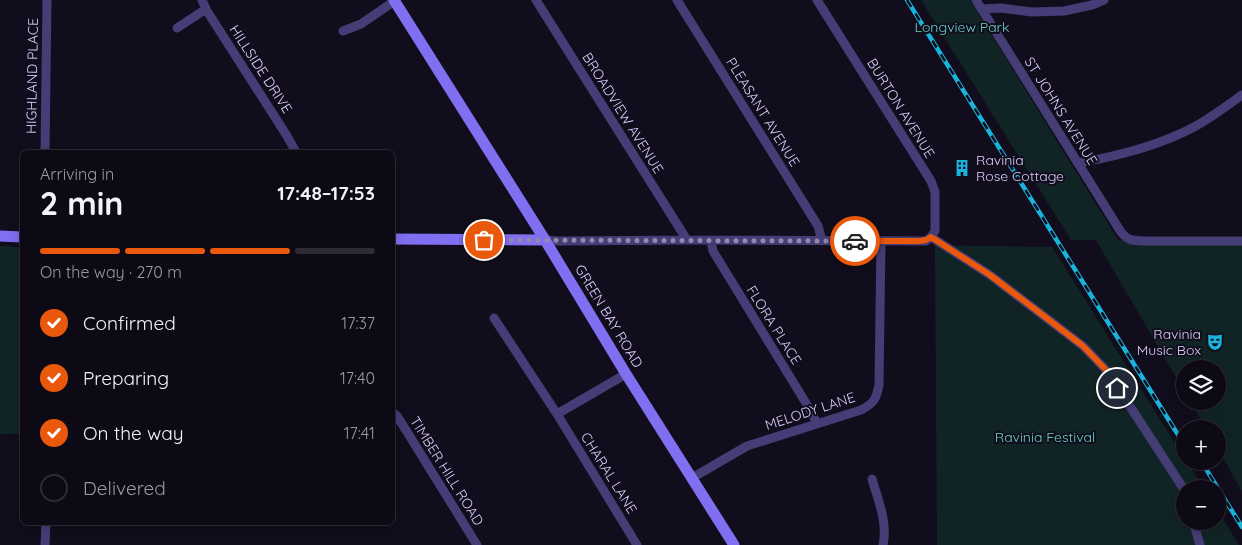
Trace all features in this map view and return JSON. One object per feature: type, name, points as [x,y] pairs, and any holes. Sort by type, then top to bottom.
[{"type":"main road","name":"GREEN BAY ROAD","points":[[395,0],[734,545]]},
{"type":"main road","points":[[0,236],[20,236]]},
{"type":"main road","points":[[395,239],[545,240]]},
{"type":"street","name":"HIGHLAND PLACE","points":[[45,150],[47,0]]},
{"type":"street","points":[[343,31],[361,24],[395,0]]},
{"type":"street","name":"BROADVIEW AVENUE","points":[[536,0],[687,240]]},
{"type":"street","name":"PLEASANT AVENUE","points":[[677,0],[818,226],[822,241]]},
{"type":"street","name":"BURTON AVENUE","points":[[817,0],[931,181],[935,192],[935,231],[931,237]]},
{"type":"street","name":"ST JOHNS AVENUE","points":[[976,0],[1126,238],[1145,241],[1242,241]]},
{"type":"street","points":[[981,9],[1001,8],[1032,12],[1064,10],[1104,0]]},
{"type":"street","points":[[177,28],[204,4]]},
{"type":"street","name":"HILLSIDE DRIVE","points":[[204,4],[295,150]]},
{"type":"street","points":[[1078,163],[1135,151],[1170,138],[1196,126],[1242,95]]},
{"type":"street","points":[[545,240],[920,241],[931,237],[990,275],[1083,346],[1107,371],[1178,480]]},
{"type":"street","name":"FLORA PLACE","points":[[711,240],[713,252],[817,423]]},
{"type":"street","name":"MELODY LANE","points":[[692,478],[746,446],[861,410],[872,404],[877,395],[879,385],[881,241]]},
{"type":"street","name":"CHARAL LANE","points":[[494,318],[557,414],[637,545]]},
{"type":"street","points":[[557,414],[626,374]]},
{"type":"street","name":"TIMBER HILL ROAD","points":[[395,414],[477,545]]},
{"type":"street","points":[[872,479],[883,517],[885,530],[883,545]]},
{"type":"street","points":[[45,545],[46,525]]},
{"type":"street","points":[[1196,530],[1200,545]]},
{"type":"green space","name":"Longview Park","points":[[921,0],[970,0],[1118,240],[1242,241],[1242,491],[1226,463],[1226,420],[1201,420],[1195,410],[1226,410],[1226,360],[1176,360],[1176,378],[1096,240],[1071,240]]},
{"type":"green space","name":"Ravinia Festival","points":[[935,245],[1052,247],[1176,445],[1176,470],[1192,470],[1199,480],[1176,480],[1176,530],[1226,530],[1226,524],[1239,545],[937,545]]},
{"type":"green space","points":[[0,246],[20,247],[20,434],[0,434]]},
{"type":"waterway","points":[[1084,342],[1088,338]]},
{"type":"railway","points":[[907,0],[1176,432]]},
{"type":"railway","points":[[1207,470],[1242,527]]},
{"type":"way so far","points":[[484,240],[855,241]]},
{"type":"place","name":"Ravinia Rose Cottage","points":[[962,168]]},
{"type":"place","name":"Ravinia Music Box","points":[[1215,342]]},
{"type":"route","points":[[855,241],[920,241],[931,237],[990,275],[1083,346],[1107,371],[1117,388]]}]
